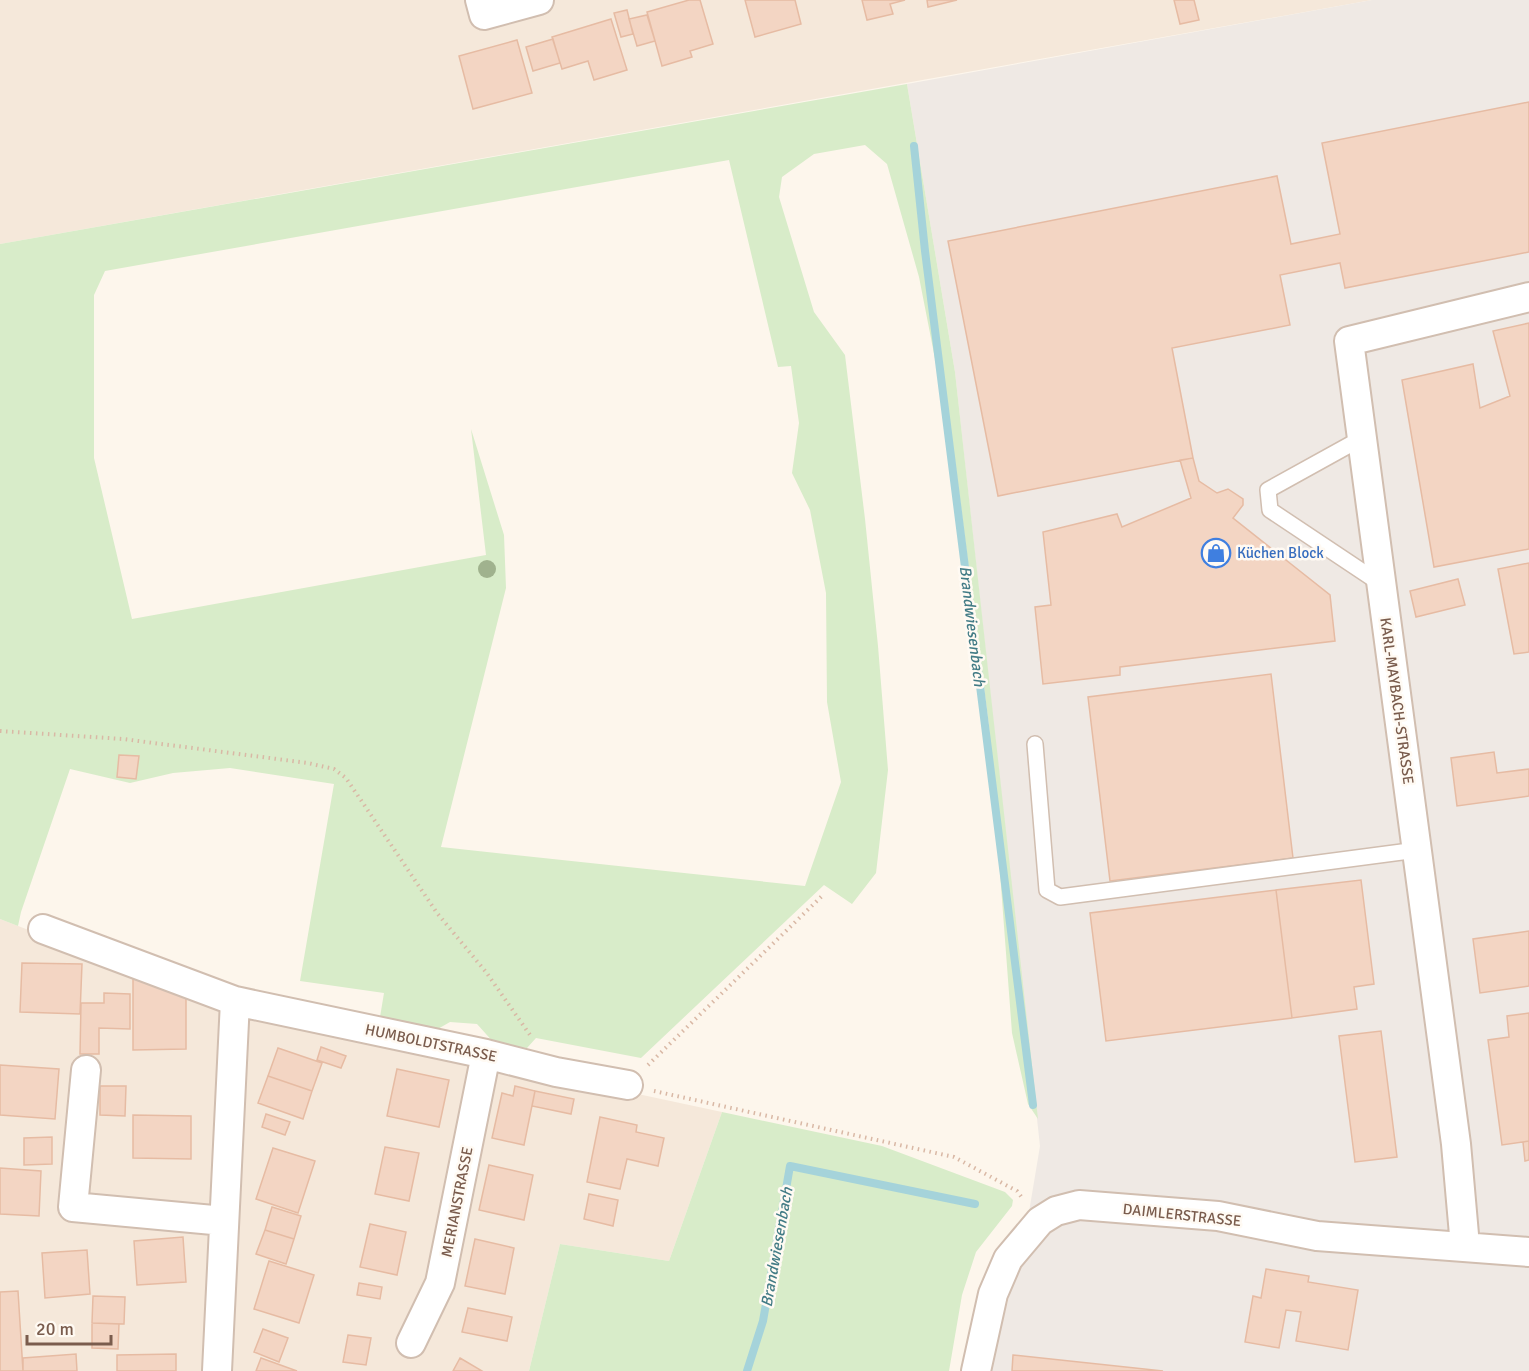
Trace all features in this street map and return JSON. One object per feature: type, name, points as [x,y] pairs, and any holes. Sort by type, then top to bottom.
[{"type":"street","points":[[480,0],[484,15],[539,0]]},
{"type":"street","name":"KARL-MAYBACH-STRASSE","points":[[1465,1246],[1456,1144],[1349,341],[1529,297]]},
{"type":"street","name":"HUMBOLDTSTRASSE","points":[[43,929],[235,1001],[486,1054],[556,1072],[628,1085]]},
{"type":"street","points":[[217,1371],[235,1001]]},
{"type":"street","name":"MERIANSTRASSE","points":[[411,1343],[440,1283],[486,1054]]},
{"type":"street","points":[[86,1070],[73,1207],[224,1221]]},
{"type":"street","name":"DAIMLERSTRASSE","points":[[976,1371],[993,1294],[1008,1259],[1040,1221],[1056,1212],[1079,1205],[1218,1216],[1317,1236],[1529,1252]]},
{"type":"lane","points":[[1362,438],[1268,490],[1270,510],[1382,584]]},
{"type":"lane","points":[[1035,744],[1047,890],[1060,897],[1417,850]]},
{"type":"path","points":[[0,731],[123,739],[308,763],[334,769],[346,778],[437,913],[486,972],[531,1035]]},
{"type":"path","points":[[628,1085],[822,896]]},
{"type":"path","points":[[628,1085],[954,1157],[1017,1191],[1040,1221]]},
{"type":"shaded area","points":[[0,0],[1372,0],[0,244]]},
{"type":"shaded area","points":[[1372,0],[1529,0],[1529,1371],[990,1371],[1026,1230],[1040,1146],[955,372],[907,84]]},
{"type":"shaded area","points":[[0,919],[226,1006],[722,1112],[669,1261],[560,1244],[529,1371],[0,1371]]},
{"type":"green space","points":[[907,84],[955,372],[1038,1119],[1028,1104],[1012,1033],[989,726],[955,461],[919,277],[887,164],[865,145],[814,154],[782,177],[779,197],[814,312],[845,355],[865,519],[888,770],[876,873],[852,904],[824,885],[641,1058],[536,1038],[527,1048],[495,1044],[477,1024],[450,1022],[436,1030],[380,1017],[384,993],[300,981],[334,784],[230,768],[173,773],[130,783],[70,769],[18,926],[0,919],[0,244]],"holes":[[[729,160],[778,367],[791,366],[799,423],[792,473],[810,510],[826,593],[827,702],[841,782],[805,886],[441,847],[506,588],[504,535],[471,429],[486,555],[132,619],[94,458],[94,295],[105,271]]]},
{"type":"green space","points":[[722,1112],[882,1146],[1005,1192],[1013,1200],[1012,1206],[976,1252],[962,1295],[949,1371],[529,1371],[560,1244],[669,1261]]},
{"type":"building","points":[[689,0],[700,0],[713,44],[690,51],[692,57],[662,66],[647,12]]},
{"type":"building","points":[[745,0],[795,0],[801,24],[755,37]]},
{"type":"building","points":[[862,0],[905,0],[890,4],[893,14],[867,20]]},
{"type":"building","points":[[927,0],[957,0],[928,7]]},
{"type":"building","points":[[1174,0],[1194,0],[1199,20],[1180,24]]},
{"type":"building","points":[[627,10],[633,34],[621,37],[614,13]]},
{"type":"building","points":[[647,15],[655,41],[637,46],[629,19]]},
{"type":"building","points":[[611,19],[627,70],[594,80],[588,61],[562,69],[552,37]]},
{"type":"building","points":[[553,39],[560,63],[533,71],[526,47]]},
{"type":"building","points":[[517,40],[532,93],[473,109],[459,56]]},
{"type":"building","points":[[1529,102],[1529,252],[1345,288],[1340,263],[1280,275],[1290,325],[1172,348],[1193,458],[998,496],[948,241],[1277,176],[1291,244],[1340,234],[1322,143]]},
{"type":"building","points":[[1529,323],[1529,549],[1434,567],[1402,380],[1473,364],[1480,408],[1510,396],[1493,331]]},
{"type":"building","points":[[1193,458],[1199,481],[1217,493],[1228,489],[1243,499],[1243,505],[1233,518],[1330,595],[1335,641],[1120,667],[1120,675],[1043,684],[1035,607],[1051,605],[1043,532],[1117,514],[1122,527],[1191,498],[1180,460]]},
{"type":"building","points":[[1529,563],[1529,652],[1514,654],[1498,569]]},
{"type":"building","points":[[1458,579],[1465,605],[1416,617],[1410,591]]},
{"type":"building","points":[[1271,674],[1293,858],[1110,881],[1088,697]]},
{"type":"building","points":[[1494,752],[1497,773],[1529,769],[1529,796],[1457,806],[1451,758]]},
{"type":"building","points":[[119,755],[139,756],[136,779],[117,777]]},
{"type":"building","points":[[1361,880],[1374,984],[1354,987],[1357,1009],[1292,1018],[1276,890]]},
{"type":"building","points":[[1276,890],[1292,1018],[1106,1041],[1090,913]]},
{"type":"building","points":[[1529,931],[1529,986],[1480,993],[1473,939]]},
{"type":"building","points":[[22,963],[82,964],[80,1014],[20,1012]]},
{"type":"building","points":[[133,975],[186,995],[186,1049],[133,1050]]},
{"type":"building","points":[[104,993],[130,994],[130,1029],[99,1028],[99,1054],[80,1054],[81,1003],[104,1003]]},
{"type":"building","points":[[1529,1013],[1529,1141],[1502,1145],[1488,1040],[1509,1037],[1507,1016]]},
{"type":"building","points":[[1381,1031],[1397,1157],[1355,1162],[1339,1036]]},
{"type":"building","points":[[321,1047],[346,1056],[341,1068],[317,1060]]},
{"type":"building","points":[[278,1048],[322,1063],[312,1091],[268,1076]]},
{"type":"building","points":[[0,1065],[59,1069],[55,1119],[0,1115]]},
{"type":"building","points":[[397,1069],[449,1080],[439,1127],[387,1116]]},
{"type":"building","points":[[268,1076],[312,1091],[303,1119],[258,1103]]},
{"type":"building","points":[[100,1086],[126,1086],[125,1116],[100,1115]]},
{"type":"building","points":[[515,1086],[535,1091],[524,1145],[492,1138],[502,1093],[513,1096]]},
{"type":"building","points":[[535,1091],[574,1099],[571,1114],[532,1106]]},
{"type":"building","points":[[266,1114],[290,1122],[285,1135],[262,1127]]},
{"type":"building","points":[[133,1115],[191,1116],[191,1159],[133,1158]]},
{"type":"building","points":[[600,1117],[637,1125],[636,1132],[664,1138],[658,1166],[627,1159],[620,1189],[587,1182]]},
{"type":"building","points":[[52,1137],[52,1164],[24,1165],[24,1138]]},
{"type":"building","points":[[1529,1141],[1529,1160],[1525,1161],[1523,1142]]},
{"type":"building","points":[[385,1147],[419,1153],[409,1201],[375,1194]]},
{"type":"building","points":[[273,1148],[315,1161],[298,1213],[256,1199]]},
{"type":"building","points":[[489,1165],[533,1175],[524,1220],[479,1210]]},
{"type":"building","points":[[0,1168],[41,1171],[39,1216],[0,1214]]},
{"type":"building","points":[[589,1194],[618,1200],[613,1226],[584,1219]]},
{"type":"building","points":[[272,1207],[301,1216],[294,1239],[265,1230]]},
{"type":"building","points":[[370,1224],[406,1232],[397,1275],[360,1267]]},
{"type":"building","points":[[265,1230],[294,1239],[286,1264],[256,1254]]},
{"type":"building","points":[[183,1237],[186,1282],[137,1285],[134,1241]]},
{"type":"building","points":[[475,1239],[514,1248],[505,1294],[465,1286]]},
{"type":"building","points":[[87,1250],[90,1294],[45,1298],[42,1253]]},
{"type":"building","points":[[269,1261],[314,1275],[299,1323],[254,1309]]},
{"type":"building","points":[[1266,1269],[1309,1276],[1308,1282],[1358,1290],[1348,1350],[1296,1341],[1301,1312],[1286,1310],[1279,1348],[1245,1342],[1253,1296],[1261,1298]]},
{"type":"building","points":[[359,1283],[382,1287],[380,1299],[357,1295]]},
{"type":"building","points":[[18,1291],[23,1371],[0,1371],[0,1292]]},
{"type":"building","points":[[93,1296],[125,1297],[124,1324],[92,1323]]},
{"type":"building","points":[[468,1308],[512,1317],[507,1341],[462,1332]]},
{"type":"building","points":[[92,1323],[119,1324],[118,1349],[92,1348]]},
{"type":"building","points":[[263,1329],[288,1338],[279,1362],[254,1352]]},
{"type":"building","points":[[348,1335],[371,1338],[366,1365],[343,1362]]},
{"type":"building","points":[[76,1354],[77,1371],[23,1371],[23,1358]]},
{"type":"building","points":[[176,1354],[176,1371],[117,1371],[117,1355]]},
{"type":"building","points":[[1013,1355],[1163,1371],[1012,1371]]},
{"type":"building","points":[[261,1358],[297,1371],[256,1371]]},
{"type":"building","points":[[460,1358],[482,1371],[453,1371]]},
{"type":"waterway","name":"Brandwiesenbach","points":[[914,146],[925,251],[1033,1105]]},
{"type":"waterway","name":"Brandwiesenbach","points":[[747,1371],[763,1321],[790,1166],[975,1204]]},
{"type":"place","name":"Küchen Block","points":[[1216,553]]}]
